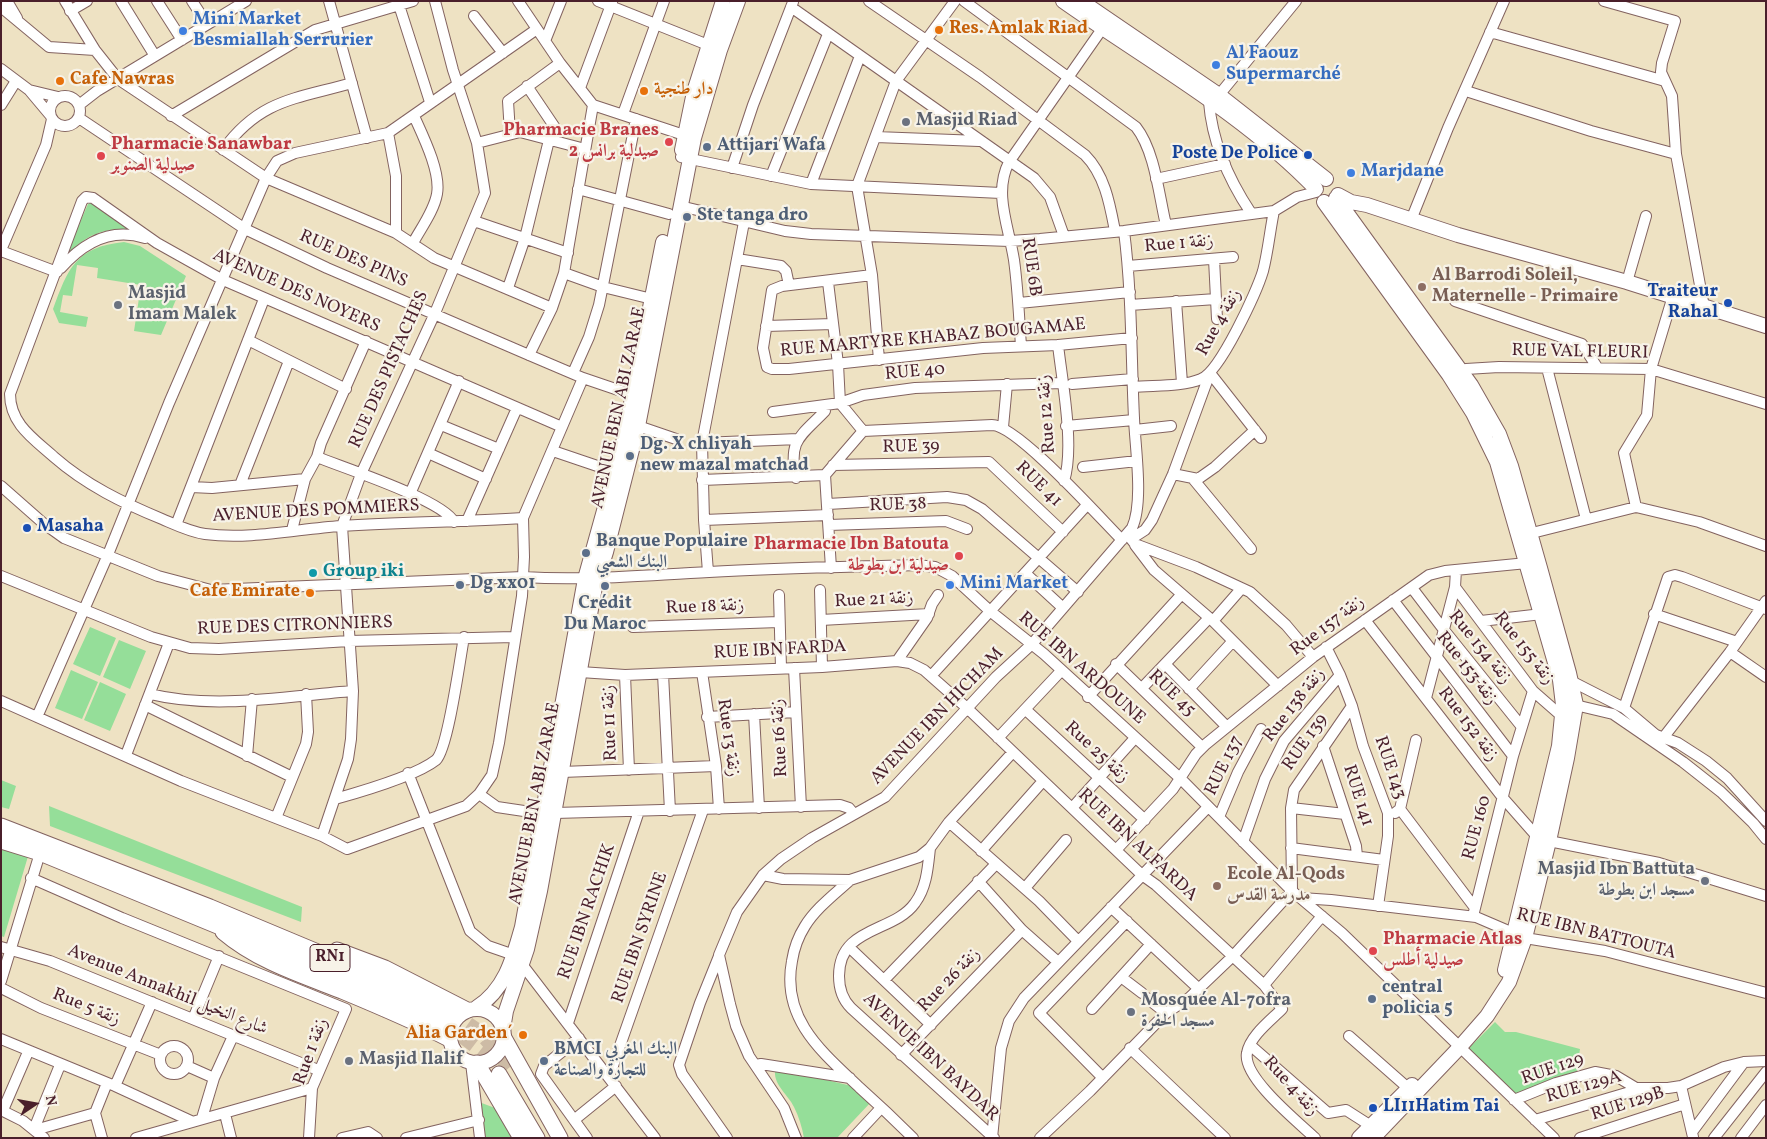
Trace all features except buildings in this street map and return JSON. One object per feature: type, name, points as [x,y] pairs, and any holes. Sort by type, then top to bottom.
[{"type":"highway","name":"RN1","points":[[1,826],[210,907],[387,981],[447,1016],[418,1008],[40,853],[1,841]]},
{"type":"highway","points":[[210,907],[242,912],[385,968],[471,1009]]},
{"type":"highway","points":[[214,925],[240,947],[281,967],[396,1013],[449,1039]]},
{"type":"highway","points":[[504,1033],[560,1138]]},
{"type":"highway","points":[[474,1063],[521,1138]]},
{"type":"highway","points":[[537,1138],[505,1070],[550,1138]]},
{"type":"main road","name":"AVENUE BEN ABI ZARAE","points":[[714,48],[723,1]]},
{"type":"main road","name":"AVENUE BEN ABI ZARAE","points":[[504,1033],[506,1011],[518,959],[540,891],[549,814],[591,579],[685,158],[694,92],[738,1]]},
{"type":"main road","points":[[1063,1],[1102,29],[1214,98],[1290,148],[1326,179],[1336,182],[1328,194]]},
{"type":"main road","points":[[1085,2],[1214,98],[1328,194],[1455,373],[1497,462],[1524,535],[1571,681],[1569,709],[1557,756],[1544,841],[1520,936],[1498,986],[1457,1045],[1372,1132],[1359,1138]]},
{"type":"main road","points":[[1328,194],[1458,235],[1627,282],[1766,326]]},
{"type":"main road","name":"AVENUE BEN ABI ZARAE","points":[[549,814],[562,772],[580,672],[591,579],[608,545],[638,426],[674,210]]},
{"type":"main road","points":[[1524,535],[1527,563],[1569,709]]},
{"type":"main road","name":"AVENUE BEN ABI ZARAE","points":[[471,1009],[487,1001],[518,959]]},
{"type":"main road","points":[[471,1009],[490,1011],[500,1022],[504,1033],[498,1053],[485,1062],[474,1063],[456,1054],[449,1039],[453,1021],[471,1009]]},
{"type":"main road","points":[[1372,1132],[1408,1088],[1457,1045]]},
{"type":"street","points":[[8,1],[21,24]]},
{"type":"street","points":[[65,1],[95,50],[118,79],[266,178],[396,233],[434,258],[552,308]]},
{"type":"street","points":[[70,11],[87,1]]},
{"type":"street","points":[[121,1],[155,56]]},
{"type":"street","points":[[157,1],[182,40]]},
{"type":"street","points":[[192,1],[207,24]]},
{"type":"street","points":[[79,106],[118,79],[207,24],[234,4],[246,1]]},
{"type":"street","points":[[330,1],[367,138]]},
{"type":"street","points":[[171,116],[314,30],[336,22],[414,1]]},
{"type":"street","name":"RUE DES PISTACHES","points":[[322,836],[336,799],[352,739],[353,691],[348,641],[342,526],[361,474],[411,360],[435,313],[485,193],[477,143],[453,70],[435,1]]},
{"type":"street","points":[[518,1],[560,63],[593,105],[689,137]]},
{"type":"street","points":[[545,41],[561,1]]},
{"type":"street","points":[[598,1],[611,4],[655,25],[714,48]]},
{"type":"street","points":[[623,114],[664,1]]},
{"type":"street","points":[[868,1],[926,39],[1039,120],[1091,161],[1102,182],[1120,231],[1128,266],[1130,292],[1137,461],[1136,521],[1129,539]]},
{"type":"street","points":[[879,360],[872,275],[857,186],[896,81],[955,1]]},
{"type":"street","points":[[964,1],[1068,75],[1136,127],[1145,142],[1156,179],[1166,225]]},
{"type":"street","points":[[1251,213],[1239,195],[1213,130],[1214,98],[1296,1]]},
{"type":"street","points":[[1411,220],[1504,1]]},
{"type":"street","points":[[1604,1],[1675,21],[1661,72],[1672,96],[1676,154],[1704,306]]},
{"type":"street","points":[[580,88],[611,4]]},
{"type":"street","points":[[732,168],[753,105],[792,4],[828,34],[1034,178],[1046,190],[1064,236]]},
{"type":"street","points":[[399,5],[430,102]]},
{"type":"street","points":[[1,8],[49,47],[95,50]]},
{"type":"street","points":[[474,16],[503,52]]},
{"type":"street","points":[[37,717],[107,557],[169,402],[266,178],[277,161],[295,153],[388,133],[536,29]]},
{"type":"street","points":[[685,158],[811,184],[1001,193],[1003,175],[1009,162],[1068,75],[1102,29]]},
{"type":"street","points":[[1490,32],[1664,81]]},
{"type":"street","points":[[771,176],[828,34]]},
{"type":"street","points":[[811,184],[860,56]]},
{"type":"street","points":[[510,133],[507,104],[511,98],[560,63]]},
{"type":"street","points":[[1,69],[29,90],[51,117],[62,126],[70,126],[79,118],[79,106],[68,96],[58,97],[29,90]]},
{"type":"street","points":[[1,105],[16,81]]},
{"type":"street","points":[[223,150],[235,134],[251,118],[266,108],[352,83]]},
{"type":"street","points":[[508,288],[525,238],[554,126],[528,86]]},
{"type":"street","points":[[1466,91],[1571,125],[1676,154]]},
{"type":"street","points":[[58,97],[50,107],[51,117],[46,145],[1,250],[57,272],[78,250],[101,238],[133,235],[157,243]]},
{"type":"street","points":[[529,355],[552,308],[564,273],[593,105]]},
{"type":"street","points":[[413,243],[434,205],[437,188],[425,141],[414,116]]},
{"type":"street","name":"RUE DES PINS","points":[[79,118],[94,130],[245,229],[326,268],[435,313],[529,355],[584,378],[633,395]]},
{"type":"street","points":[[573,373],[589,337],[603,287],[636,119]]},
{"type":"street","points":[[46,145],[62,126]]},
{"type":"street","points":[[477,143],[510,133],[520,132],[585,150]]},
{"type":"street","points":[[388,133],[396,176],[396,233]]},
{"type":"street","points":[[876,137],[979,141]]},
{"type":"street","points":[[1156,179],[1225,164]]},
{"type":"street","points":[[578,189],[619,201],[797,233],[1010,241],[1120,231],[1274,211],[1297,198],[1328,194]]},
{"type":"street","name":"RUE 6B","points":[[1001,193],[1019,303],[1020,346]]},
{"type":"street","name":"AVENUE DES NOYERS","points":[[82,201],[86,197],[92,198],[157,243],[223,280],[460,381],[562,427]]},
{"type":"street","name":"AVENUE DES POMMIERS","points":[[82,201],[57,272],[13,383],[10,404],[23,429],[66,468],[128,505],[176,525],[204,534],[255,534],[342,526],[524,518]]},
{"type":"street","name":"Rue 4 زنقة","points":[[1067,383],[1182,383],[1202,379],[1210,373],[1217,365],[1258,288],[1264,268],[1274,211]]},
{"type":"street","points":[[1627,282],[1646,216]]},
{"type":"street","points":[[474,221],[568,253]]},
{"type":"street","points":[[708,572],[702,480],[702,443],[744,222]]},
{"type":"street","name":"Rue 1 زنقة","points":[[1128,266],[1233,256]]},
{"type":"street","points":[[737,259],[781,266],[786,271],[789,285]]},
{"type":"street","points":[[1214,259],[1217,319]]},
{"type":"street","points":[[564,273],[603,287],[652,299]]},
{"type":"street","name":"RUE MARTYRE KHABAZ BOUGAMAE","points":[[872,275],[828,282],[789,285],[772,290],[763,354],[769,368],[789,369],[1020,346],[1058,345],[1132,338]]},
{"type":"street","points":[[828,282],[838,364],[840,403],[864,431]]},
{"type":"street","points":[[1019,303],[1130,292]]},
{"type":"street","points":[[1636,507],[1624,453],[1647,415],[1651,369],[1673,296]]},
{"type":"street","points":[[176,525],[264,299]]},
{"type":"street","points":[[1130,305],[1216,299]]},
{"type":"street","points":[[1176,301],[1182,383]]},
{"type":"street","points":[[1455,301],[1582,344],[1597,367]]},
{"type":"street","points":[[766,326],[833,324]]},
{"type":"street","points":[[248,340],[346,389]]},
{"type":"street","points":[[292,530],[305,479],[317,457],[321,443],[366,341]]},
{"type":"street","name":"Rue 12 زنقة","points":[[1058,345],[1067,383],[1066,426],[1068,461],[1064,481]]},
{"type":"street","points":[[240,484],[289,361]]},
{"type":"street","name":"RUE VAL FLEURI","points":[[1455,373],[1480,368],[1597,367],[1651,369],[1766,404]]},
{"type":"street","points":[[1547,368],[1586,519]]},
{"type":"street","points":[[1194,480],[1215,467],[1258,434],[1210,373]]},
{"type":"street","points":[[1129,539],[1146,530],[1152,520],[1173,474],[1210,373]]},
{"type":"street","points":[[1,701],[222,798],[322,836],[347,849],[466,806],[479,794],[492,775],[523,577],[524,518],[584,378]]},
{"type":"street","points":[[410,494],[460,381]]},
{"type":"street","name":"RUE 40","points":[[773,412],[840,403],[863,395],[915,388],[1067,383]]},
{"type":"street","points":[[1003,427],[1007,384]]},
{"type":"street","points":[[467,521],[517,408]]},
{"type":"street","points":[[796,478],[792,453],[798,440],[825,411]]},
{"type":"street","points":[[441,425],[499,449]]},
{"type":"street","points":[[830,568],[825,475],[864,431],[992,425],[1003,427],[1064,481],[1087,505],[1129,539],[1154,570],[1211,619],[1278,686]]},
{"type":"street","points":[[638,426],[676,439]]},
{"type":"street","points":[[1066,426],[1171,426]]},
{"type":"street","points":[[702,443],[798,440]]},
{"type":"street","points":[[553,451],[615,472]]},
{"type":"street","points":[[428,453],[486,479]]},
{"type":"street","points":[[317,457],[410,494],[447,513],[454,522]]},
{"type":"street","points":[[1083,467],[1137,461]]},
{"type":"street","name":"RUE 39","points":[[833,465],[989,462]]},
{"type":"street","name":"RUE 41","points":[[989,462],[1063,532]]},
{"type":"street","points":[[1173,474],[1194,480],[1251,549]]},
{"type":"street","points":[[702,480],[796,478],[825,475]]},
{"type":"street","points":[[191,487],[305,479]]},
{"type":"street","name":"RUE IBN ARDOUNE","points":[[1,486],[43,523],[64,538],[107,557],[173,580],[211,590],[523,577],[591,579],[708,572],[917,565],[935,567],[952,576],[990,611],[1032,644],[1181,779],[1292,891],[1342,933],[1554,1138]]},
{"type":"street","points":[[704,520],[947,497],[966,500],[982,509],[1078,592]]},
{"type":"street","points":[[931,676],[1087,505]]},
{"type":"street","points":[[1524,535],[1636,507],[1699,522],[1766,546]]},
{"type":"street","name":"RUE 38","points":[[829,526],[946,521],[967,529]]},
{"type":"street","points":[[1129,539],[1245,590],[1286,625],[1313,656]]},
{"type":"street","name":"AVENUE IBN HICHAM","points":[[727,1138],[679,1069],[679,1062],[700,1003],[737,912],[762,875],[791,851],[885,797],[967,708],[1032,644],[1063,608],[1129,539]]},
{"type":"street","name":"Rue 157 زنقة","points":[[1116,850],[1181,779],[1202,747],[1313,656],[1393,600],[1433,574],[1527,563]]},
{"type":"street","points":[[1426,698],[1455,587],[1456,570]]},
{"type":"street","points":[[1024,572],[1063,608]]},
{"type":"street","name":"RUE DES CITRONNIERS","points":[[1,576],[169,643],[190,648],[219,649],[348,641],[514,637]]},
{"type":"street","points":[[1624,708],[1666,580],[1672,576],[1682,577],[1765,606],[1663,738]]},
{"type":"street","name":"Rue 155 زنقة","points":[[1455,587],[1533,691],[1546,704],[1569,709],[1613,714],[1683,762],[1726,797],[1766,838]]},
{"type":"street","name":"Rue 154 زنقة","points":[[1412,588],[1522,727]]},
{"type":"street","points":[[820,590],[822,666]]},
{"type":"street","points":[[1142,688],[1211,619],[1245,590]]},
{"type":"street","points":[[779,595],[781,668]]},
{"type":"street","points":[[897,660],[929,614],[932,604],[938,595]]},
{"type":"street","points":[[1088,696],[1181,595]]},
{"type":"street","name":"Rue 153 زنقة","points":[[1393,600],[1513,756]]},
{"type":"street","name":"Rue 21 زنقة","points":[[821,620],[929,614]]},
{"type":"street","points":[[1480,621],[1542,614]]},
{"type":"street","points":[[1654,614],[1737,642]]},
{"type":"street","name":"Rue 152 زنقة","points":[[1366,620],[1503,798],[1544,841]]},
{"type":"street","name":"Rue 18 زنقة","points":[[633,627],[779,622]]},
{"type":"street","points":[[336,799],[370,789],[436,759],[447,738],[464,637]]},
{"type":"street","points":[[1189,689],[1233,641]]},
{"type":"street","points":[[126,755],[169,643]]},
{"type":"street","name":"RUE 143","points":[[1326,647],[1340,674],[1352,706],[1363,746],[1388,818],[1378,906]]},
{"type":"street","points":[[1730,652],[1766,677]]},
{"type":"street","name":"RUE IBN FARDA","points":[[580,672],[625,675],[663,674],[794,668],[897,660],[916,666],[931,676],[967,708]]},
{"type":"street","name":"RUE 45","points":[[1116,664],[1202,747]]},
{"type":"street","points":[[1165,664],[1227,727]]},
{"type":"street","name":"Rue 16 زنقة","points":[[794,668],[801,807]]},
{"type":"street","points":[[998,738],[1062,671]]},
{"type":"street","name":"Rue 13 زنقة","points":[[702,672],[716,766],[719,809]]},
{"type":"street","points":[[663,674],[670,810]]},
{"type":"street","name":"Rue 138 زنقة","points":[[1243,842],[1265,779],[1284,742],[1340,674]]},
{"type":"street","name":"Rue 11 زنقة","points":[[625,675],[628,770]]},
{"type":"street","points":[[1571,681],[1624,708],[1663,738],[1687,749],[1715,769],[1744,795],[1766,821]]},
{"type":"street","points":[[150,694],[167,698],[209,701],[353,691]]},
{"type":"street","name":"RUE 160","points":[[1474,912],[1513,756],[1533,691]]},
{"type":"street","points":[[276,818],[300,760],[308,732],[306,694]]},
{"type":"street","points":[[247,756],[252,699]]},
{"type":"street","points":[[145,705],[292,778]]},
{"type":"street","name":"RUE 139","points":[[1292,891],[1291,808],[1294,790],[1352,706]]},
{"type":"street","name":"RUE IBN ALFARDA","points":[[967,708],[1142,875],[1156,885],[1264,985],[1282,1009]]},
{"type":"street","name":"Rue 25 زنقة","points":[[1026,710],[1145,820]]},
{"type":"street","points":[[708,717],[796,712]]},
{"type":"street","points":[[754,714],[759,808]]},
{"type":"street","name":"RUE 137","points":[[1219,818],[1238,772],[1262,729]]},
{"type":"street","points":[[1072,808],[1135,738]]},
{"type":"street","points":[[1388,818],[1400,809],[1416,740]]},
{"type":"street","name":"RUE 141","points":[[1323,746],[1356,846],[1357,856]]},
{"type":"street","points":[[762,875],[783,879],[850,880],[908,862],[930,848],[949,822],[1013,752]]},
{"type":"street","points":[[562,772],[716,766]]},
{"type":"street","points":[[408,773],[470,931],[488,946],[518,959],[616,1086],[651,1136]]},
{"type":"street","points":[[981,851],[1043,781]]},
{"type":"street","points":[[479,794],[497,807],[549,814],[840,805],[848,808],[854,814]]},
{"type":"street","points":[[993,1137],[1001,1048],[1009,1021],[1024,998],[1208,807]]},
{"type":"street","points":[[1291,808],[1346,814]]},
{"type":"street","points":[[1400,809],[1474,912]]},
{"type":"street","name":"RUE IBN SYRINE","points":[[609,1077],[703,810]]},
{"type":"street","name":"RUE IBN RACHIK","points":[[568,1023],[639,811]]},
{"type":"street","points":[[949,822],[1025,888],[1078,941]]},
{"type":"street","points":[[1025,888],[1066,840]]},
{"type":"street","points":[[1544,841],[1659,863],[1766,896]]},
{"type":"street","points":[[930,848],[927,874],[915,903],[900,916],[868,931],[850,948],[931,1024]]},
{"type":"street","points":[[1291,848],[1384,860]]},
{"type":"street","points":[[1,981],[6,948],[40,853]]},
{"type":"street","points":[[884,980],[996,864]]},
{"type":"street","points":[[31,878],[122,918],[219,956],[193,1019]]},
{"type":"street","points":[[850,880],[806,924],[794,949],[789,975],[792,1000],[803,1026],[812,1039],[913,1138]]},
{"type":"street","points":[[978,881],[1022,930],[1058,962]]},
{"type":"street","points":[[1040,1138],[1103,1078],[1166,1013],[1199,988],[1233,956],[1292,891]]},
{"type":"street","name":"RUE IBN BATTOUTA","points":[[1301,898],[1378,906],[1474,912],[1520,936],[1605,951],[1766,993]]},
{"type":"street","points":[[1111,907],[1199,988]]},
{"type":"street","points":[[1264,985],[1322,916]]},
{"type":"street","points":[[1103,1078],[1040,1013],[1127,921]]},
{"type":"street","name":"Rue 26 زنقة","points":[[901,1055],[1022,930]]},
{"type":"street","points":[[1092,1009],[1151,944]]},
{"type":"street","name":"Avenue Annakhil شارع النخيل","points":[[6,948],[50,961],[318,1070]]},
{"type":"street","name":"AVENUE IBN BAYDAR","points":[[850,948],[841,964],[839,974],[842,995],[851,1008],[993,1137]]},
{"type":"street","points":[[719,955],[736,1026],[756,1066],[784,1108],[796,1138]]},
{"type":"street","name":"Rue 1 زنقة","points":[[219,956],[346,1009],[318,1070],[312,1088],[310,1138]]},
{"type":"street","points":[[1121,977],[1166,1013]]},
{"type":"street","name":"Rue 5 زنقة","points":[[1,988],[41,1008],[133,1045],[161,1054]]},
{"type":"street","points":[[34,1130],[95,1113],[133,1045],[152,1002]]},
{"type":"street","name":"Rue 4 زنقة","points":[[1282,1009],[1250,1045],[1246,1060],[1254,1076],[1293,1118],[1315,1138]]},
{"type":"street","points":[[197,1120],[233,1036]]},
{"type":"street","points":[[1349,1036],[1408,1088]]},
{"type":"street","points":[[579,1038],[544,1066],[541,1072],[543,1080],[587,1138]]},
{"type":"street","points":[[1,1039],[28,1052],[197,1120]]},
{"type":"street","points":[[1250,1045],[1328,1113],[1346,1110],[1372,1132]]},
{"type":"street","points":[[171,1046],[180,1047],[188,1057],[188,1066],[178,1074],[168,1074],[160,1064],[161,1054],[171,1046]]},
{"type":"street","points":[[1130,1048],[1225,1138]]},
{"type":"street","points":[[28,1052],[2,1110],[44,1138]]},
{"type":"street","name":"RUE 129","points":[[1514,1100],[1556,1083],[1596,1072],[1608,1073],[1630,1086],[1643,1088],[1681,1086],[1724,1067],[1744,1062],[1766,1061]]},
{"type":"street","points":[[1693,1135],[1744,1062]]},
{"type":"street","points":[[474,1063],[480,1138]]},
{"type":"street","points":[[756,1066],[761,1064],[850,1078]]},
{"type":"street","points":[[34,1130],[60,1065]]},
{"type":"street","points":[[188,1066],[214,1078]]},
{"type":"street","points":[[1714,1138],[1766,1072]]},
{"type":"street","points":[[574,1120],[616,1086]]},
{"type":"street","points":[[1681,1086],[1693,1135]]},
{"type":"street","points":[[136,1138],[158,1135],[197,1120],[225,1114],[312,1088]]},
{"type":"street","name":"RUE 129A","points":[[1535,1120],[1643,1088]]},
{"type":"street","name":"RUE 129B","points":[[1580,1138],[1685,1104]]},
{"type":"street","points":[[1741,1138],[1766,1105]]},
{"type":"street","points":[[853,1138],[881,1108]]},
{"type":"street","points":[[95,1113],[102,1138]]},
{"type":"street","points":[[225,1114],[231,1138]]},
{"type":"street","points":[[406,1138],[479,1120]]},
{"type":"street","points":[[342,1138],[368,1132],[378,1138]]},
{"type":"green space","points":[[91,202],[130,227],[129,229],[111,230],[96,234],[83,241],[70,253],[67,252],[88,204]]},
{"type":"green space","points":[[124,242],[140,246],[186,276],[161,335],[134,331],[141,285],[97,278],[98,268],[77,265],[72,296],[63,295],[60,312],[88,317],[86,327],[59,323],[53,309],[64,282],[76,262],[94,249]]},
{"type":"green space","points":[[90,627],[116,638],[100,676],[73,664]]},
{"type":"green space","points":[[119,640],[146,651],[130,689],[103,677]]},
{"type":"green space","points":[[71,670],[98,682],[82,719],[55,708]]},
{"type":"green space","points":[[100,682],[126,694],[110,731],[84,720]]},
{"type":"green space","points":[[1,780],[16,786],[9,809],[1,807]]},
{"type":"green space","points":[[49,806],[302,907],[301,922],[50,826]]},
{"type":"green space","points":[[1,845],[29,853],[4,937],[1,936]]},
{"type":"green space","points":[[1495,1022],[1505,1032],[1516,1032],[1580,1049],[1576,1077],[1514,1100],[1467,1050]]},
{"type":"green space","points":[[779,1069],[852,1086],[872,1101],[837,1138],[804,1138],[794,1107],[775,1077],[775,1072]]},
{"type":"green space","points":[[479,1102],[495,1108],[513,1138],[479,1138]]},
{"type":"tunnel","points":[[449,1011],[482,1034],[510,1067]]},
{"type":"tunnel","points":[[444,1022],[482,1051],[499,1074]]},
{"type":"place","name":"Res. Amlak Riad","points":[[939,30]]},
{"type":"place","name":"Mini Market Besmiallah Serrurier","points":[[183,31]]},
{"type":"place","name":"Al Faouz Supermarché","points":[[1216,65]]},
{"type":"place","name":"Cafe Nawras","points":[[60,81]]},
{"type":"place","name":"دار طنجية","points":[[644,91]]},
{"type":"place","name":"Masjid Riad","points":[[906,122]]},
{"type":"place","name":"Pharmacie Branes 2 صيدلية برانس","points":[[669,142]]},
{"type":"place","name":"Attijari Wafa","points":[[707,147]]},
{"type":"place","name":"Poste De Police","points":[[1308,155]]},
{"type":"place","name":"Pharmacie Sanawbar صيدلية الصنوبر","points":[[101,156]]},
{"type":"place","name":"Marjdane","points":[[1351,173]]},
{"type":"place","name":"Ste tanga dro","points":[[687,217]]},
{"type":"place","name":"Al Barrodi Soleil, Maternelle - Primaire","points":[[1422,287]]},
{"type":"place","name":"Traiteur Rahal","points":[[1728,303]]},
{"type":"place","name":"Masjid Imam Malek","points":[[118,305]]},
{"type":"place","name":"Dg. X chliyah new mazal matchad","points":[[630,456]]},
{"type":"place","name":"Masaha","points":[[27,528]]},
{"type":"place","name":"Banque Populaire البنك الشعبي","points":[[586,553]]},
{"type":"place","name":"Pharmacie Ibn Batouta صيدلية ابن بطوطة","points":[[959,556]]},
{"type":"place","name":"Group iki","points":[[313,573]]},
{"type":"place","name":"Dg xx01","points":[[460,585]]},
{"type":"place","name":"Mini Market","points":[[950,585]]},
{"type":"place","name":"Crédit Du Maroc","points":[[605,586]]},
{"type":"place","name":"Cafe Emirate","points":[[310,593]]},
{"type":"place","name":"Masjid Ibn Battuta مسجد ابن بطوطة","points":[[1705,881]]},
{"type":"place","name":"Ecole Al-Qods مدرسة القدس","points":[[1217,886]]},
{"type":"place","name":"Pharmacie Atlas صيدلية أطلس","points":[[1373,951]]},
{"type":"place","name":"central policia 5","points":[[1372,999]]},
{"type":"place","name":"Mosquée Al-7ofra مسجد الحفرة","points":[[1131,1012]]},
{"type":"place","name":"Alia Garden´","points":[[523,1035]]},
{"type":"place","name":"Masjid Ilalif","points":[[349,1061]]},
{"type":"place","name":"BMCI البنك المغربي للتجارة والصناعة","points":[[544,1061]]},
{"type":"place","name":"LI11Hatim Tai","points":[[1373,1108]]}]
